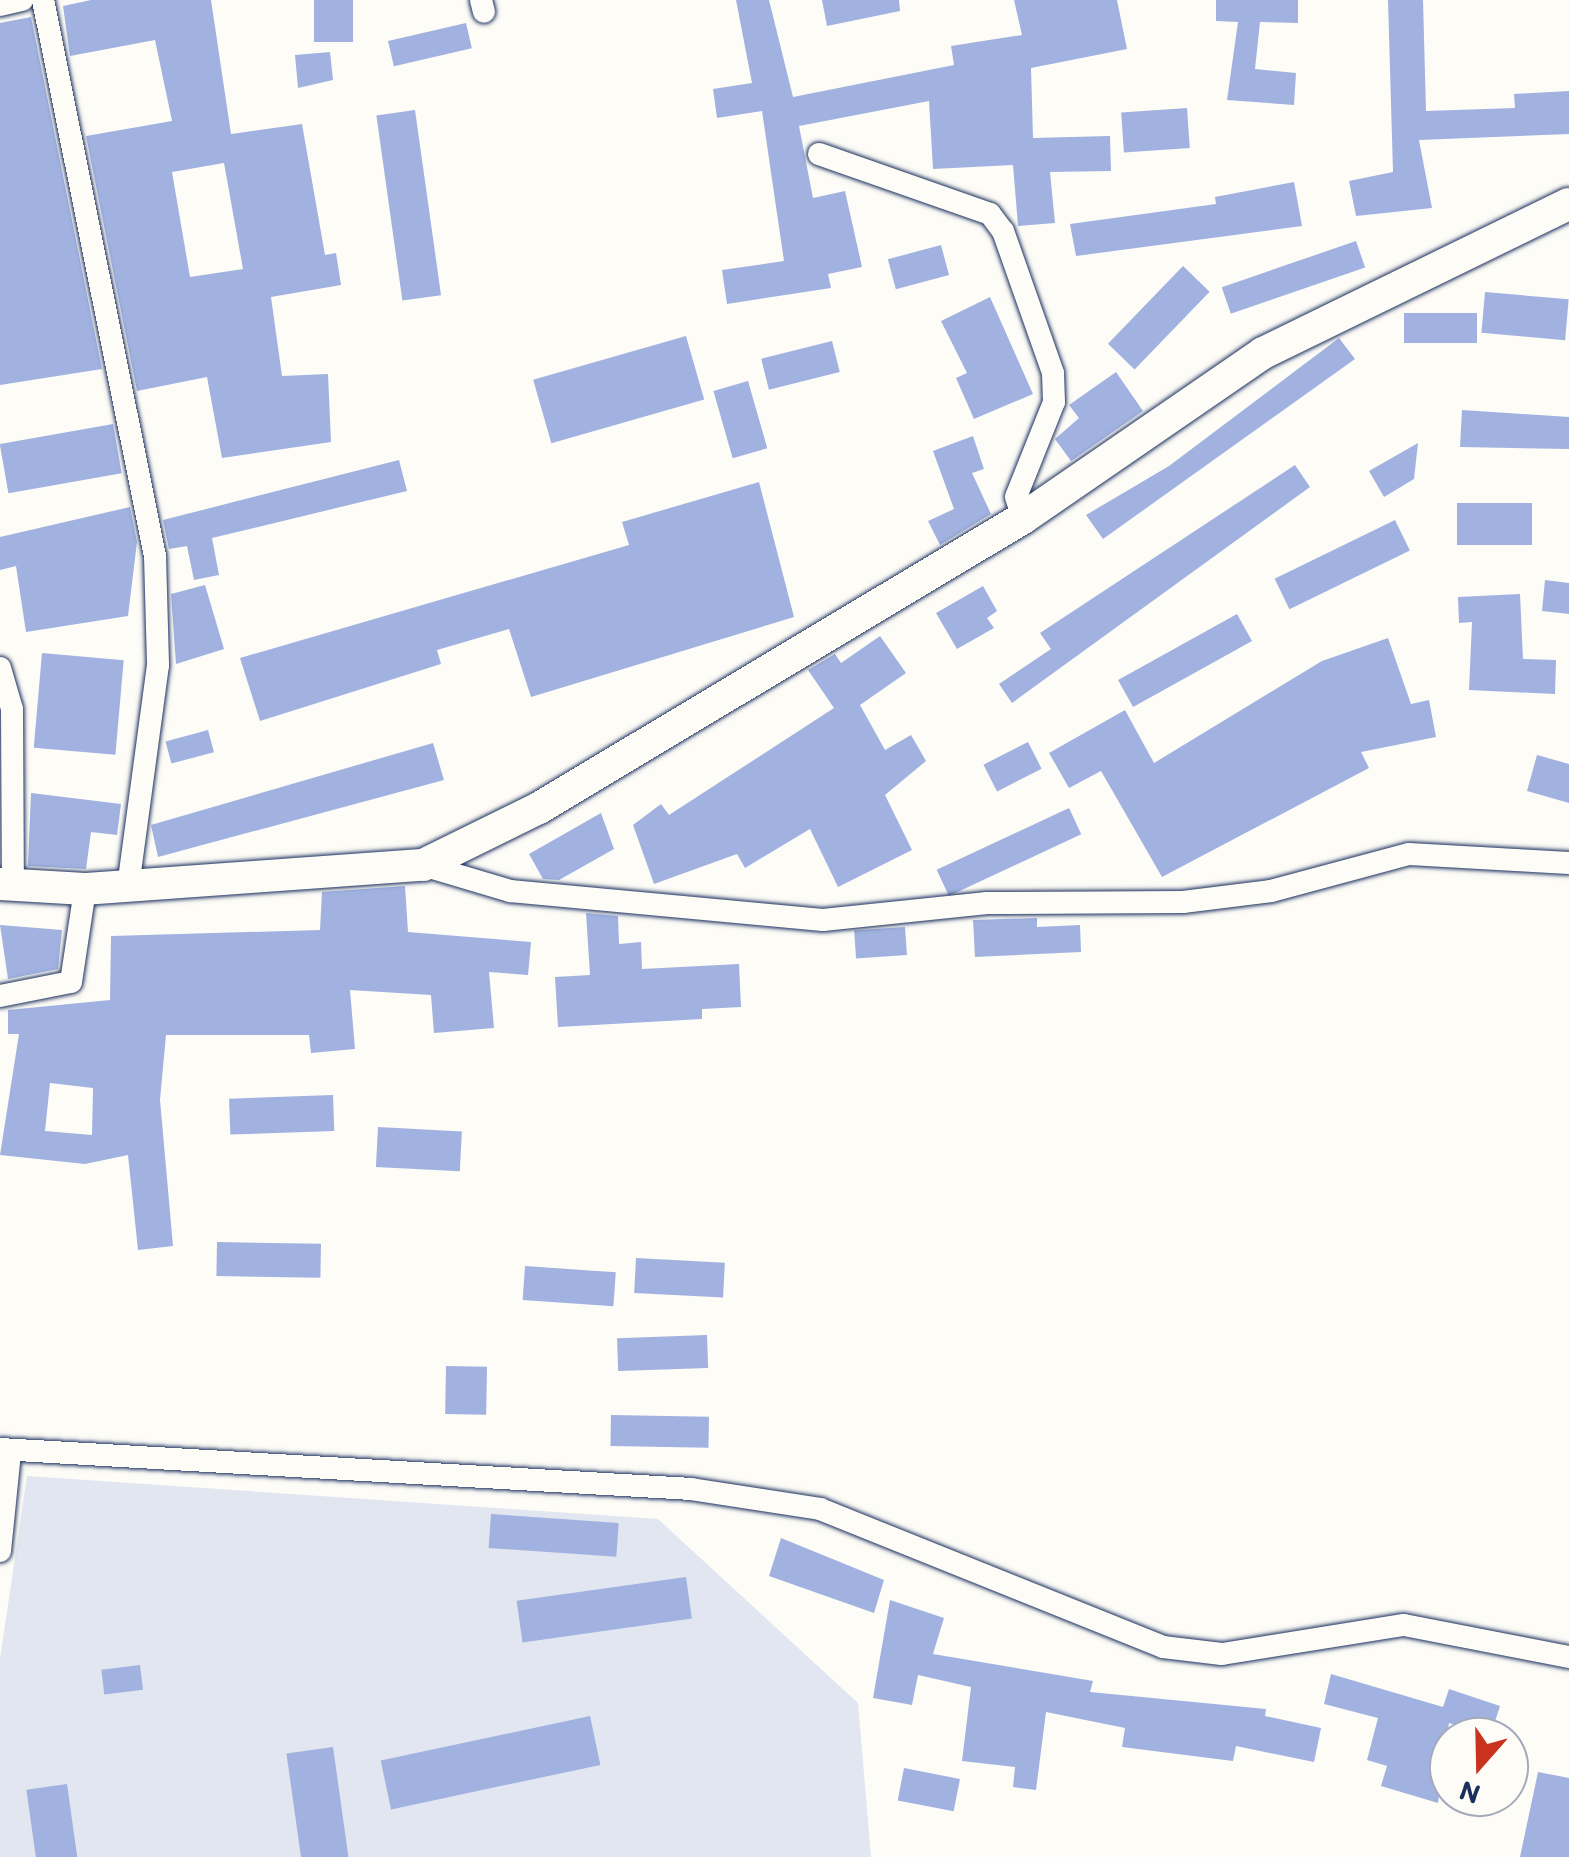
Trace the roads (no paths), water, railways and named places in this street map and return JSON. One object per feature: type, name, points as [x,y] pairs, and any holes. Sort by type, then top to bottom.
[{"type":"street","points":[[0,5],[22,0]]},
{"type":"street","points":[[43,0],[155,556],[158,665],[128,886]]},
{"type":"street","points":[[819,154],[990,214],[1003,231],[1053,373],[1054,402],[1016,497],[1023,518]]},
{"type":"street","points":[[423,865],[538,808],[1023,518],[1263,354],[1569,204]]},
{"type":"street","points":[[0,668],[12,709],[6,884],[85,889],[423,865],[510,890],[822,920],[987,903],[1183,902],[1270,892],[1409,854],[1569,863]]},
{"type":"street","points":[[0,996],[72,982],[85,889]]},
{"type":"street","points":[[0,1551],[5,1450],[690,1489],[820,1509],[1163,1648],[1222,1654],[1404,1626],[1569,1657]]}]
